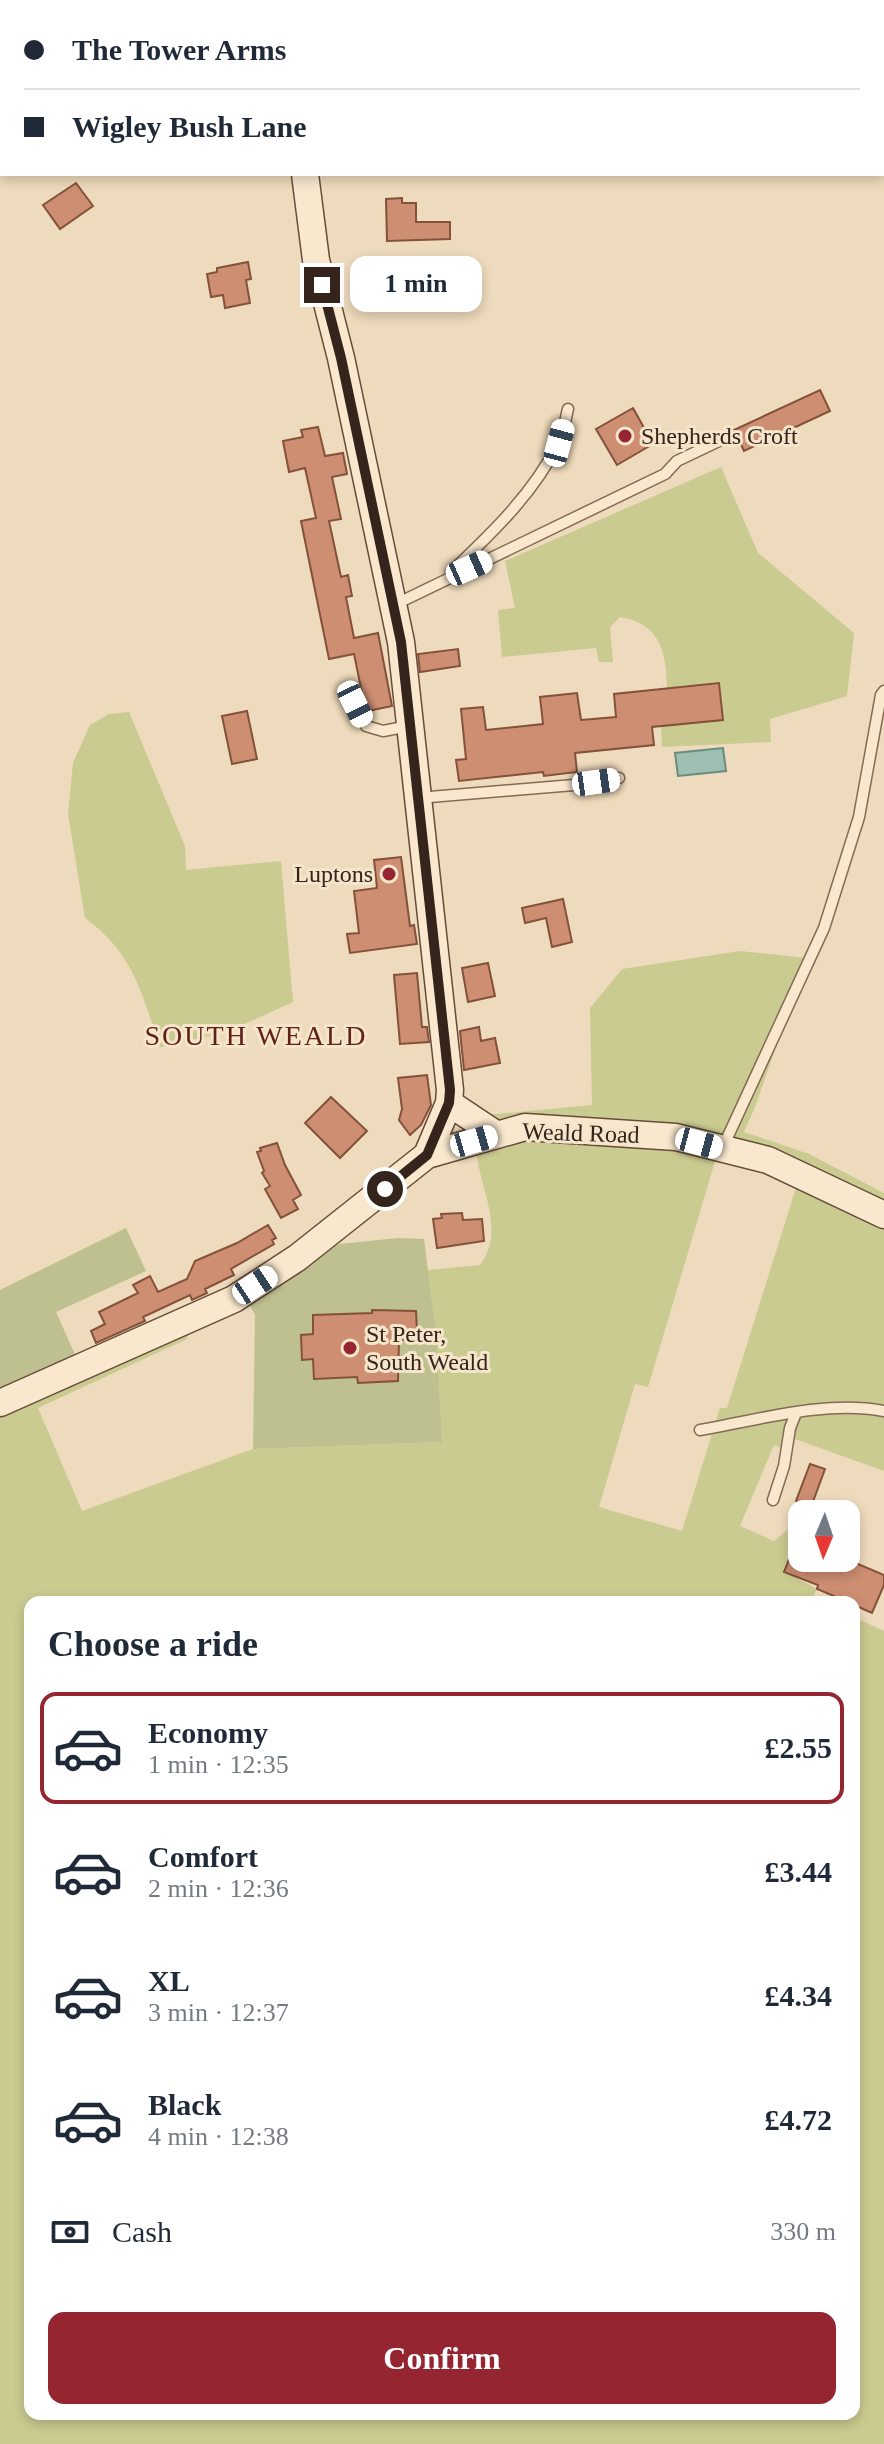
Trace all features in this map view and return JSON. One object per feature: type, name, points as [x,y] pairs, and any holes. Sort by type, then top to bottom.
[{"type":"street","points":[[305,176],[316,260],[341,358],[395,605],[449,1103],[427,1155]]},
{"type":"street","points":[[449,1103],[497,1135]]},
{"type":"street","name":"Weald Road","points":[[0,1403],[234,1299],[297,1258],[427,1155],[525,1127],[676,1137],[768,1160],[884,1215]]},
{"type":"lane","points":[[444,579],[529,490],[559,443],[568,409]]},
{"type":"lane","points":[[395,605],[665,474],[677,461],[721,440]]},
{"type":"lane","points":[[722,1149],[824,928],[859,817],[884,691]]},
{"type":"lane","points":[[352,693],[366,726],[383,731],[409,726]]},
{"type":"lane","points":[[416,798],[574,785],[619,778]]},
{"type":"lane","points":[[700,1430],[796,1413],[853,1408],[884,1411]]},
{"type":"lane","points":[[773,1500],[796,1413]]},
{"type":"green space","points":[[721,467],[758,553],[854,633],[847,696],[770,719],[771,742],[662,747],[661,726],[723,720],[719,683],[667,688],[662,652],[653,633],[644,626],[620,617],[610,627],[613,662],[599,662],[596,648],[502,657],[498,610],[515,608],[505,561]]},
{"type":"green space","points":[[129,712],[185,846],[186,870],[281,861],[293,1002],[227,1032],[160,1047],[134,975],[115,946],[85,918],[68,814],[73,763],[90,725],[109,714]]},
{"type":"green space","points":[[740,951],[807,958],[744,1132],[809,1154],[884,1193],[884,1471],[795,1439],[784,1449],[774,1445],[740,1526],[774,1541],[788,1529],[785,1572],[817,1589],[813,1596],[24,1596],[24,2420],[860,2420],[860,1620],[884,1631],[884,2444],[0,2444],[0,1403],[192,1318],[187,1339],[38,1408],[82,1511],[253,1449],[442,1442],[437,1340],[428,1270],[480,1265],[487,1253],[491,1240],[490,1212],[477,1152],[486,1115],[592,1105],[590,1008],[622,969]],"holes":[[[716,1158],[758,1169],[796,1188],[727,1408],[720,1408],[682,1531],[599,1507],[635,1384],[648,1387]]]},
{"type":"green space","points":[[126,1228],[146,1271],[56,1312],[81,1368],[0,1403],[0,1290]]},
{"type":"green space","points":[[398,1238],[424,1239],[437,1340],[442,1442],[253,1449],[255,1315],[249,1303],[339,1244]]},
{"type":"shaded area","points":[[723,748],[726,771],[678,776],[675,753]]},
{"type":"building","points":[[76,183],[93,206],[60,229],[43,205]]},
{"type":"building","points":[[402,198],[402,203],[416,203],[416,222],[450,222],[450,239],[387,241],[386,199]]},
{"type":"building","points":[[248,262],[251,279],[246,280],[250,303],[225,308],[223,295],[211,297],[207,274],[217,272],[217,268]]},
{"type":"building","points":[[820,390],[830,411],[744,451],[734,430]]},
{"type":"building","name":"Shepherds Croft","points":[[633,408],[653,444],[617,465],[596,429]]},
{"type":"building","points":[[318,427],[325,456],[343,453],[347,474],[332,477],[341,519],[329,521],[341,577],[348,575],[352,596],[346,597],[354,638],[378,633],[392,706],[368,711],[354,654],[329,659],[301,521],[316,518],[305,468],[289,472],[283,441],[303,437],[301,430]]},
{"type":"building","points":[[458,649],[460,666],[420,672],[418,654]]},
{"type":"building","points":[[719,683],[723,720],[652,727],[654,745],[575,753],[577,772],[544,776],[543,772],[459,781],[456,760],[466,759],[461,709],[483,707],[486,730],[543,724],[540,697],[577,693],[581,720],[616,717],[614,694]]},
{"type":"building","points":[[247,711],[257,759],[232,764],[222,716]]},
{"type":"building","points":[[401,857],[410,926],[414,925],[417,944],[350,953],[347,934],[359,933],[354,891],[377,888],[374,860]]},
{"type":"building","points":[[563,899],[572,942],[552,947],[546,918],[525,923],[522,908]]},
{"type":"building","points":[[488,963],[495,996],[468,1002],[462,968]]},
{"type":"building","points":[[417,973],[422,1027],[427,1027],[429,1042],[400,1044],[394,975]]},
{"type":"building","points":[[479,1027],[481,1041],[495,1038],[500,1063],[464,1070],[460,1031]]},
{"type":"building","points":[[427,1075],[431,1105],[421,1125],[410,1135],[399,1120],[402,1109],[398,1078]]},
{"type":"building","points":[[331,1097],[367,1131],[340,1158],[305,1123]]},
{"type":"building","points":[[277,1143],[301,1195],[293,1200],[298,1209],[281,1218],[265,1189],[270,1186],[262,1173],[264,1171],[257,1152],[261,1151],[260,1148]]},
{"type":"building","points":[[462,1213],[463,1220],[482,1219],[484,1241],[437,1248],[433,1219],[442,1218],[441,1214]]},
{"type":"building","points":[[268,1225],[276,1238],[272,1240],[274,1244],[231,1269],[234,1275],[205,1289],[207,1293],[192,1300],[190,1295],[143,1317],[145,1321],[96,1343],[91,1331],[105,1324],[99,1312],[138,1293],[133,1285],[150,1276],[158,1292],[187,1279],[195,1261],[237,1243]]},
{"type":"building","name":"St Peter, South Weald","points":[[372,1310],[416,1311],[417,1332],[412,1332],[412,1340],[399,1340],[398,1381],[358,1383],[357,1377],[314,1379],[313,1359],[302,1360],[301,1335],[313,1334],[313,1315],[372,1313]]},
{"type":"building","points":[[810,1464],[825,1469],[814,1500],[796,1500]]},
{"type":"building","points":[[788,1562],[788,1572],[860,1572],[860,1565],[884,1575],[884,1585],[872,1613],[860,1608],[860,1596],[834,1596],[817,1589],[818,1585],[784,1572]]},
{"type":"place","name":"Shepherds Croft","points":[[625,436]]},
{"type":"place","name":"Luptons","points":[[389,874]]},
{"type":"place","name":"St Peter, South Weald","points":[[350,1348]]},
{"type":"district","name":"SOUTH WEALD","points":[[256,1035]]},
{"type":"route","points":[[322,285],[341,358],[401,642],[422,857],[450,1090],[449,1103],[427,1155],[385,1189]]}]
